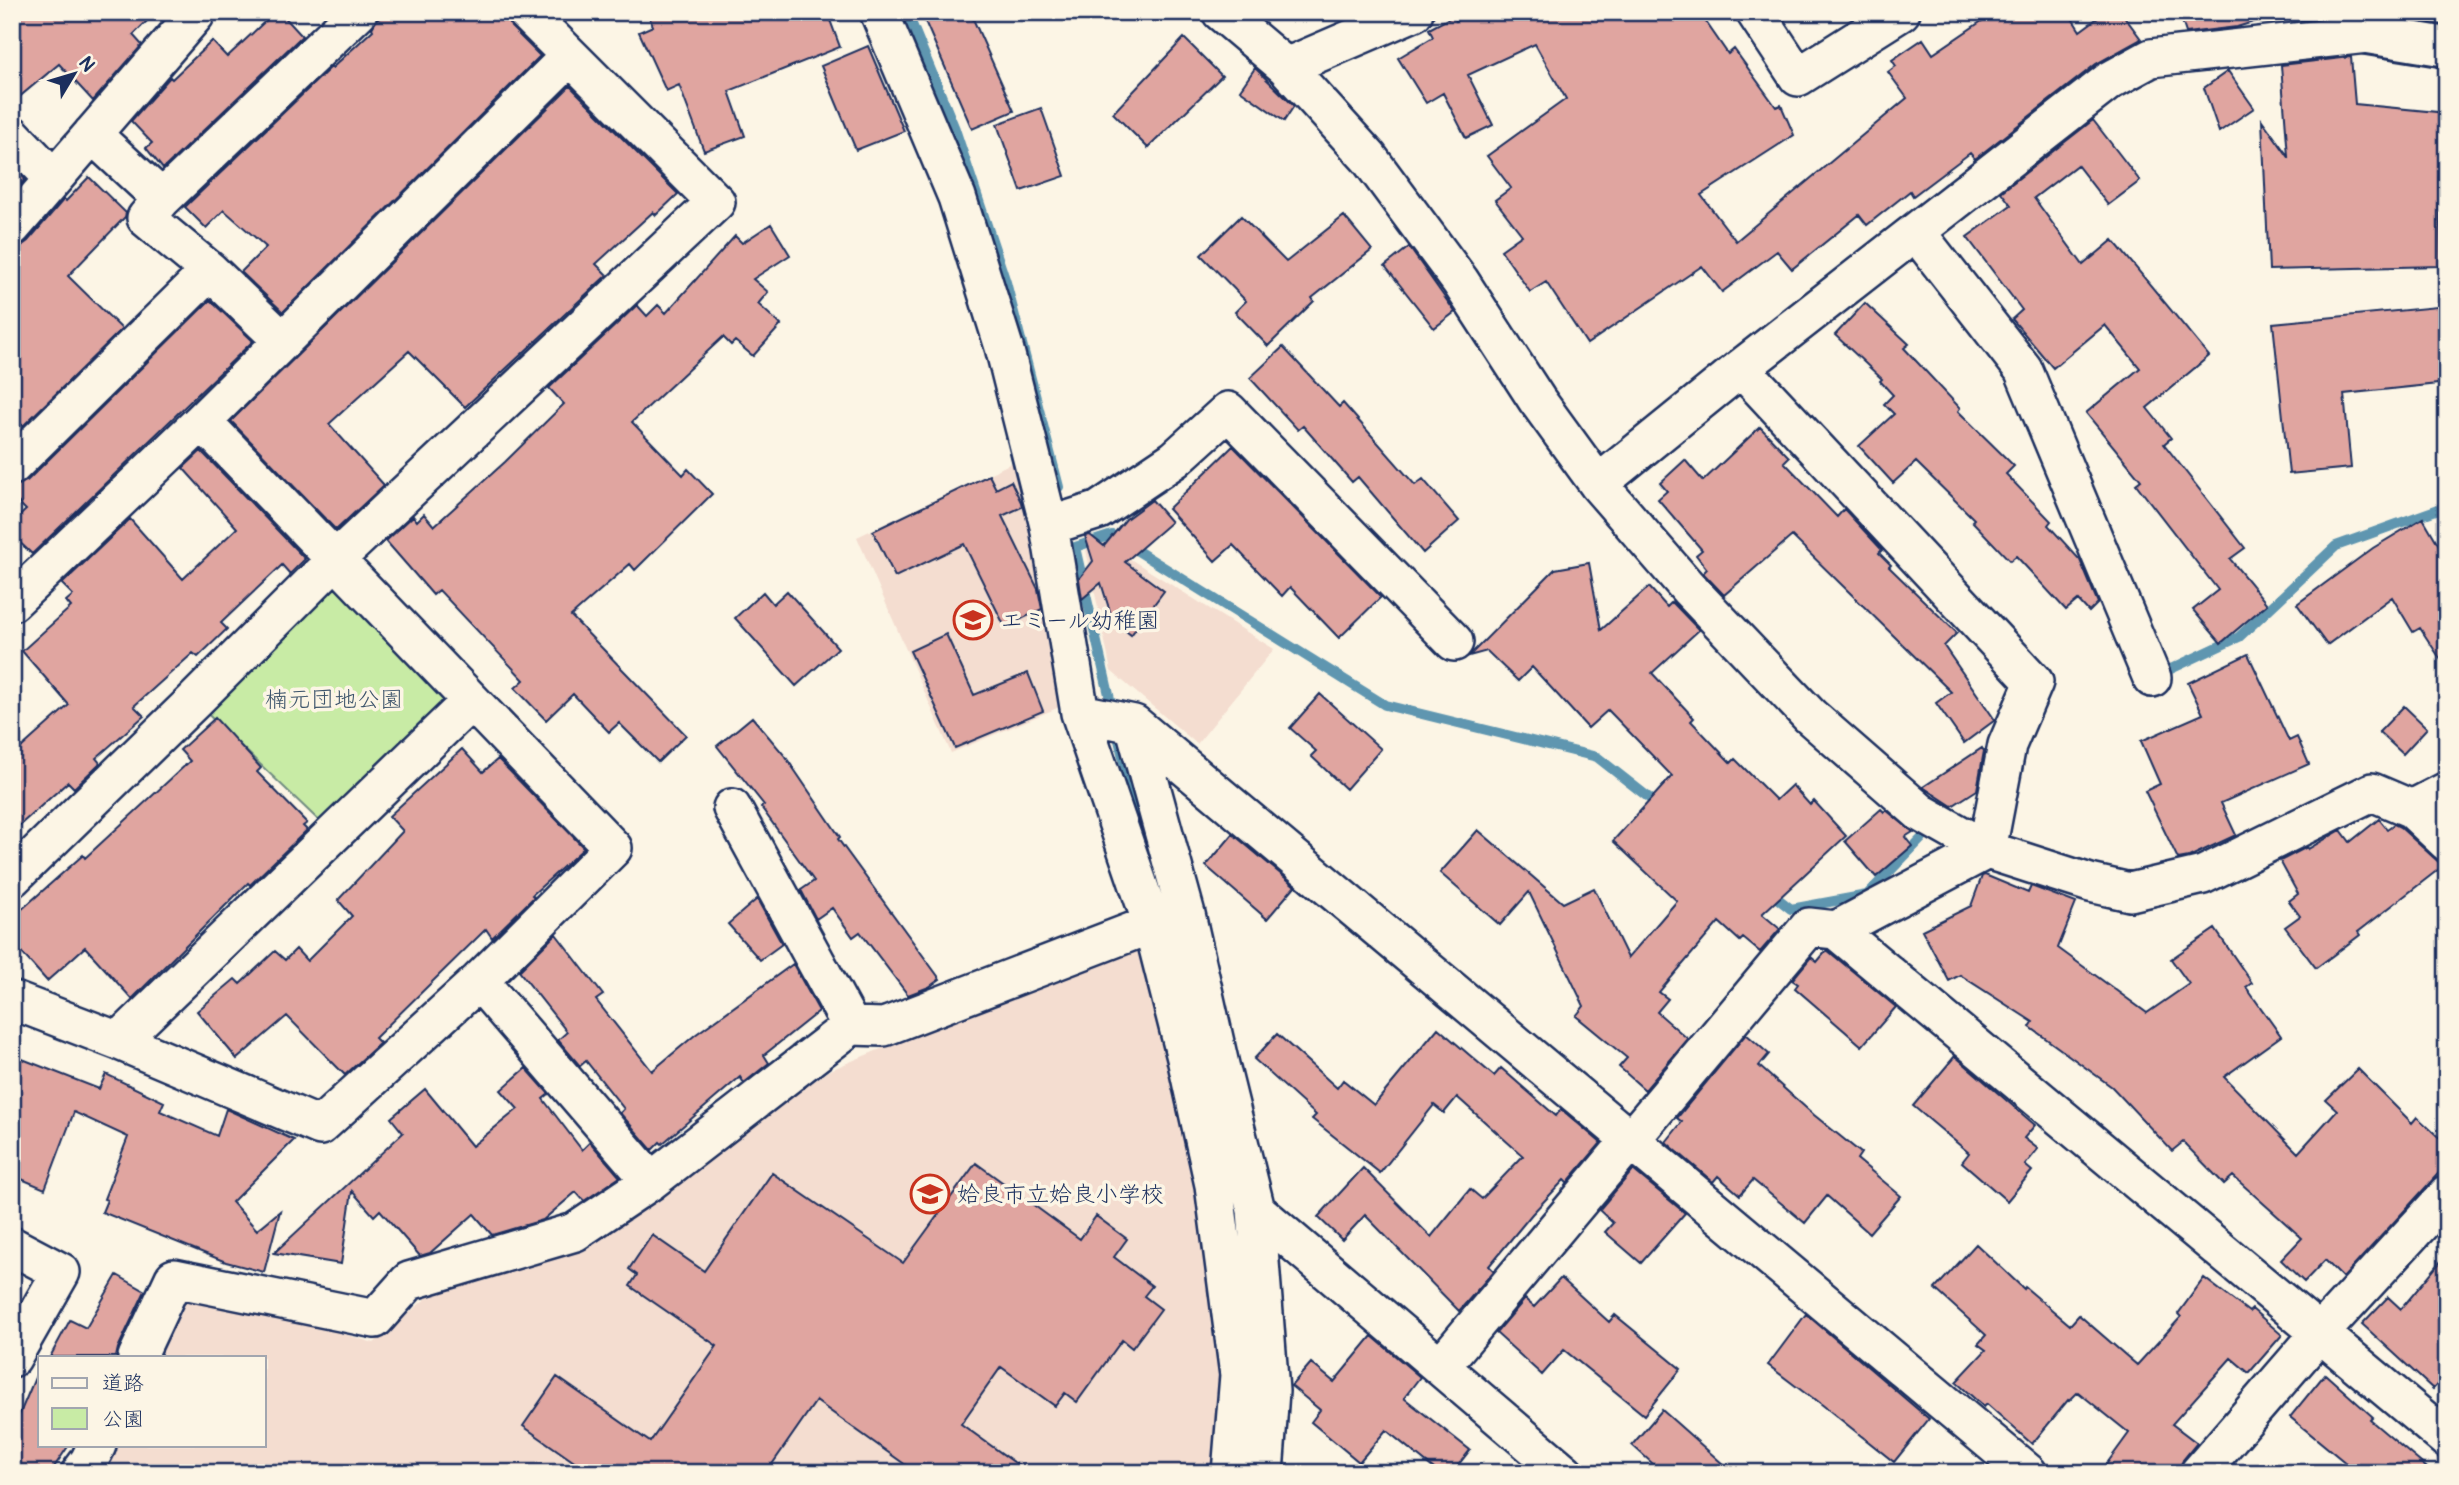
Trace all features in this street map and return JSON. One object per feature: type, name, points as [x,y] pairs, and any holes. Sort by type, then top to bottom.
[{"type":"street","points":[[12,227],[195,15],[192,12]]},
{"type":"street","points":[[283,341],[210,271],[146,218],[162,199],[358,12]]},
{"type":"street","points":[[12,878],[336,558],[716,202],[526,12]]},
{"type":"street","points":[[878,12],[957,197],[1004,347],[1049,526],[1080,713],[1152,924],[1214,1185],[1239,1375],[1231,1473]]},
{"type":"street","points":[[1221,12],[1286,67],[1368,158],[1460,281],[1537,400],[1598,484],[1690,590],[1810,716],[1920,812],[1987,850],[2090,883],[2130,892],[2203,875],[2372,792],[2412,809],[2447,842]]},
{"type":"street","points":[[1286,67],[1414,12]]},
{"type":"street","points":[[1755,12],[1798,77],[1901,12]]},
{"type":"street","points":[[1598,484],[1741,368],[2109,81],[2151,58],[2367,34],[2447,47]]},
{"type":"street","points":[[13,602],[202,421],[570,56]]},
{"type":"street","points":[[92,134],[162,199]]},
{"type":"street","points":[[12,135],[53,178]]},
{"type":"street","points":[[1916,232],[2024,369],[2152,678]]},
{"type":"street","points":[[12,466],[210,271]]},
{"type":"street","points":[[1741,368],[2034,682],[2007,745],[1987,850]]},
{"type":"street","points":[[1049,526],[1099,510],[1175,459],[1228,411],[1454,642]]},
{"type":"street","points":[[12,1000],[118,1041],[320,1126],[479,981],[613,848],[202,421]]},
{"type":"street","points":[[118,1041],[470,702]]},
{"type":"street","points":[[1080,713],[1134,724],[2028,1473]]},
{"type":"street","points":[[1134,724],[1186,914],[1256,1210],[1270,1391],[1264,1473]]},
{"type":"street","points":[[2412,809],[2447,791]]},
{"type":"street","points":[[732,808],[851,1026]]},
{"type":"street","points":[[1836,930],[1987,850]]},
{"type":"street","points":[[138,1356],[174,1279],[375,1319],[409,1282],[575,1232],[652,1181],[851,1026],[884,1027],[1152,924]]},
{"type":"street","points":[[1441,1366],[1633,1141],[1810,927],[1836,930],[2447,1439]]},
{"type":"street","points":[[479,981],[652,1181]]},
{"type":"street","points":[[2199,1473],[2320,1334],[2447,1195]]},
{"type":"street","points":[[1256,1210],[1565,1473]]},
{"type":"street","points":[[12,1246],[61,1272],[12,1358]]},
{"type":"street","points":[[80,1473],[96,1446]]},
{"type":"shaded area","name":"エミール幼稚園","points":[[1022,458],[1069,703],[951,753],[857,537]]},
{"type":"shaded area","name":"エミール幼稚園","points":[[1103,542],[1274,649],[1197,744],[1111,671],[1086,550]]},
{"type":"shaded area","name":"姶良市立姶良小学校","points":[[1139,941],[1194,1139],[1227,1367],[1218,1473],[97,1473],[110,1446],[266,1446],[266,1356],[151,1356],[171,1314],[187,1296],[230,1300],[374,1343],[430,1295],[581,1248],[828,1071]]},
{"type":"green space","name":"楠元団地公園","points":[[336,559],[470,702],[334,835],[194,701]]},
{"type":"building","points":[[12,12],[156,12],[133,35],[142,45],[93,101],[59,64],[12,103]]},
{"type":"building","points":[[275,12],[280,12],[302,36],[163,169],[146,148],[152,143],[131,121],[170,77],[172,79],[212,41],[227,57]]},
{"type":"building","points":[[386,12],[506,12],[511,27],[540,56],[283,312],[241,272],[266,247],[224,210],[206,228],[185,207],[373,30],[376,21]]},
{"type":"building","points":[[647,12],[827,12],[840,47],[729,91],[745,136],[704,151],[679,85],[666,91],[639,32],[653,26]]},
{"type":"building","points":[[921,12],[970,12],[1014,111],[972,129]]},
{"type":"building","points":[[1475,12],[1699,12],[1728,54],[1734,49],[1776,107],[1781,105],[1794,135],[1701,195],[1736,241],[1907,98],[1888,72],[1896,66],[1892,60],[1923,39],[1933,54],[1995,12],[2068,12],[2080,31],[2106,12],[2121,12],[2141,39],[2096,64],[1975,159],[1970,153],[1913,196],[1910,191],[1867,225],[1859,215],[1792,269],[1777,251],[1722,292],[1702,266],[1587,344],[1546,282],[1530,292],[1501,250],[1522,235],[1495,200],[1511,188],[1487,156],[1566,99],[1535,44],[1468,75],[1493,125],[1466,138],[1443,93],[1426,103],[1398,58],[1433,37],[1429,29],[1453,16],[1456,21]]},
{"type":"building","points":[[2179,12],[2265,12],[2266,18],[2237,27],[2186,33]]},
{"type":"building","points":[[2312,12],[2347,12],[2347,15],[2300,20]]},
{"type":"building","points":[[1184,38],[1222,76],[1148,148],[1113,113]]},
{"type":"building","points":[[868,46],[904,131],[856,150],[821,66]]},
{"type":"building","points":[[2351,57],[2355,104],[2447,113],[2444,172],[2439,172],[2441,266],[2269,270],[2262,120],[2288,156],[2281,65]]},
{"type":"building","points":[[1255,68],[1294,106],[1284,121],[1240,90]]},
{"type":"building","points":[[2228,71],[2254,108],[2219,132],[2204,88]]},
{"type":"building","points":[[570,86],[678,194],[656,215],[653,212],[596,264],[607,275],[465,407],[409,351],[329,424],[384,485],[336,530],[231,421]]},
{"type":"building","points":[[1041,108],[1065,176],[1021,191],[997,124]]},
{"type":"building","points":[[2093,120],[2140,181],[2108,205],[2077,165],[2034,198],[2083,265],[2113,240],[2209,356],[2147,408],[2171,438],[2164,444],[2245,548],[2230,559],[2267,604],[2221,643],[2193,610],[2218,590],[2136,484],[2141,480],[2086,413],[2140,368],[2105,325],[2053,368],[2012,319],[2022,310],[1967,237],[2011,205],[2001,192]]},
{"type":"building","points":[[12,166],[25,179],[12,195]]},
{"type":"building","points":[[89,177],[126,213],[68,276],[122,329],[23,426],[12,415],[12,247],[20,247],[28,241],[64,199],[66,201]]},
{"type":"building","points":[[1241,216],[1286,262],[1344,216],[1372,250],[1312,298],[1314,301],[1268,346],[1235,312],[1246,301],[1201,255]]},
{"type":"building","points":[[771,224],[790,255],[753,279],[768,292],[758,304],[781,325],[753,356],[735,341],[731,345],[723,337],[632,422],[683,475],[688,469],[712,494],[635,570],[630,564],[571,616],[686,735],[658,762],[619,723],[609,732],[573,694],[546,720],[515,688],[524,680],[439,590],[433,595],[386,541],[413,516],[417,521],[424,514],[434,526],[505,462],[564,404],[549,388],[637,305],[647,316],[658,305],[666,313],[735,236],[742,243]]},
{"type":"building","points":[[1409,247],[1455,312],[1434,328],[1385,266]]},
{"type":"building","points":[[210,300],[253,341],[32,554],[12,535],[12,523],[26,510],[12,496],[12,486],[27,481]]},
{"type":"building","points":[[1865,303],[1909,344],[1904,348],[1960,408],[1958,411],[2014,466],[2006,474],[2051,521],[2048,525],[2080,560],[2098,603],[2089,612],[2078,600],[2066,610],[2016,556],[2010,561],[1972,521],[1974,519],[1916,462],[1893,483],[1859,446],[1894,414],[1884,404],[1893,395],[1880,381],[1882,379],[1835,335]]},
{"type":"building","points":[[2447,306],[2447,383],[2344,394],[2351,468],[2289,474],[2273,323]]},
{"type":"building","points":[[1283,347],[1339,407],[1343,403],[1415,485],[1423,479],[1459,521],[1423,553],[1358,477],[1352,482],[1303,426],[1298,430],[1250,378]]},
{"type":"building","points":[[1760,427],[1789,457],[1784,462],[1837,517],[1844,509],[1882,550],[1879,553],[1891,565],[1889,567],[1957,633],[1944,646],[1995,720],[1964,743],[1936,703],[1951,692],[1792,536],[1724,595],[1703,573],[1707,569],[1696,555],[1702,550],[1658,499],[1667,491],[1660,483],[1685,460],[1703,481]]},
{"type":"building","points":[[1233,446],[1381,597],[1339,638],[1290,587],[1282,596],[1233,545],[1215,561],[1168,509]]},
{"type":"building","points":[[201,451],[305,559],[290,574],[282,565],[221,623],[227,629],[198,657],[193,653],[134,706],[144,716],[96,758],[100,763],[74,788],[68,782],[12,832],[12,756],[69,705],[22,651],[71,607],[66,601],[73,595],[62,584],[130,519],[183,579],[237,528],[183,468]]},
{"type":"building","points":[[989,475],[996,489],[1011,481],[1021,502],[1022,507],[1002,516],[1038,589],[1042,609],[1005,627],[964,544],[895,577],[873,531]]},
{"type":"building","points":[[1152,500],[1171,522],[1125,562],[1164,591],[1131,635],[1113,621],[1101,583],[1082,599],[1079,579],[1093,561],[1085,536],[1090,535],[1104,546],[1126,519]]},
{"type":"building","points":[[2423,518],[2447,559],[2447,669],[2420,628],[2413,632],[2392,597],[2327,645],[2297,604],[2373,548]]},
{"type":"building","points":[[1589,563],[1601,630],[1649,587],[1667,607],[1672,602],[1699,630],[1652,673],[1694,718],[1691,721],[1731,763],[1735,759],[1776,800],[1792,785],[1810,805],[1814,801],[1846,836],[1762,914],[1780,929],[1760,952],[1743,938],[1740,941],[1719,922],[1659,992],[1668,999],[1657,1012],[1688,1039],[1645,1090],[1619,1067],[1627,1058],[1576,1016],[1584,1006],[1529,892],[1500,925],[1440,873],[1478,830],[1563,903],[1594,888],[1628,958],[1677,901],[1613,841],[1672,776],[1608,710],[1588,728],[1532,667],[1518,681],[1487,651],[1469,656],[1555,569]]},
{"type":"building","points":[[787,591],[838,648],[796,686],[735,618],[763,592],[773,604]]},
{"type":"building","points":[[946,634],[974,695],[1028,673],[1043,711],[955,748],[910,651]]},
{"type":"building","points":[[2248,654],[2289,741],[2297,737],[2309,764],[2221,803],[2236,835],[2189,857],[2178,859],[2145,791],[2160,784],[2141,741],[2203,714],[2188,683]]},
{"type":"building","points":[[1320,694],[1381,749],[1346,789],[1311,756],[1316,751],[1290,728]]},
{"type":"building","points":[[2404,706],[2427,728],[2403,754],[2379,732]]},
{"type":"building","points":[[752,717],[785,756],[840,837],[838,839],[940,979],[929,987],[908,995],[860,932],[853,937],[832,908],[816,919],[801,890],[814,881],[761,807],[764,805],[717,746]]},
{"type":"building","points":[[215,718],[261,768],[257,772],[307,823],[303,826],[307,830],[250,885],[248,883],[132,999],[85,947],[47,981],[12,942],[12,918],[83,855],[85,858],[190,761],[180,750]]},
{"type":"building","points":[[1982,748],[1984,751],[1977,790],[1952,806],[1923,787]]},
{"type":"building","points":[[462,749],[483,772],[498,759],[584,848],[532,895],[534,897],[492,938],[486,929],[375,1038],[380,1043],[345,1075],[287,1016],[237,1059],[197,1011],[235,979],[240,984],[275,951],[285,960],[296,949],[307,961],[352,916],[338,900],[403,831],[389,816]]},
{"type":"building","points":[[1881,809],[1884,812],[1886,810],[1913,832],[1905,837],[1912,846],[1876,877],[1845,841]]},
{"type":"building","points":[[2379,819],[2387,829],[2394,824],[2400,827],[2443,866],[2316,968],[2285,927],[2300,916],[2289,901],[2298,894],[2280,861],[2341,830],[2350,842]]},
{"type":"building","points":[[1233,834],[1295,886],[1267,919],[1206,866]]},
{"type":"building","points":[[1982,876],[2028,893],[2031,886],[2076,903],[2058,948],[2147,1013],[2189,984],[2171,959],[2215,929],[2252,983],[2246,987],[2281,1036],[2224,1077],[2298,1153],[2337,1110],[2326,1100],[2358,1069],[2412,1123],[2417,1117],[2447,1145],[2447,1164],[2343,1278],[2325,1260],[2304,1282],[2281,1260],[2302,1238],[2233,1176],[2224,1184],[2183,1142],[2172,1151],[2112,1087],[2030,1027],[2033,1022],[1960,975],[1949,981],[1922,930],[1971,906]]},
{"type":"building","points":[[757,899],[782,944],[760,960],[728,924]]},
{"type":"building","points":[[556,934],[603,995],[596,1000],[652,1071],[695,1035],[793,964],[819,1011],[764,1055],[769,1063],[744,1083],[740,1077],[652,1150],[620,1113],[624,1109],[586,1061],[580,1066],[558,1040],[567,1032],[519,971]]},
{"type":"building","points":[[1827,950],[1896,1007],[1862,1046],[1795,988],[1798,984],[1792,980],[1811,957],[1817,962]]},
{"type":"building","points":[[1438,1028],[1494,1076],[1501,1068],[1556,1116],[1561,1109],[1601,1143],[1567,1183],[1564,1180],[1532,1214],[1489,1266],[1494,1271],[1459,1311],[1365,1215],[1342,1240],[1318,1217],[1363,1168],[1431,1237],[1470,1189],[1482,1199],[1523,1156],[1457,1097],[1444,1113],[1434,1105],[1380,1173],[1312,1119],[1316,1115],[1254,1059],[1277,1034],[1337,1088],[1343,1080],[1374,1105]]},
{"type":"building","points":[[1746,1034],[1769,1054],[1759,1066],[1861,1153],[1857,1159],[1901,1196],[1869,1233],[1827,1196],[1805,1223],[1753,1180],[1740,1195],[1718,1176],[1713,1182],[1666,1142],[1682,1122],[1677,1118]]},
{"type":"building","points":[[12,1055],[99,1089],[106,1074],[164,1102],[160,1111],[217,1136],[226,1109],[294,1140],[232,1202],[257,1230],[280,1211],[264,1272],[226,1262],[102,1212],[107,1200],[104,1199],[128,1137],[74,1112],[45,1189],[12,1175]]},
{"type":"building","points":[[1955,1056],[2035,1125],[2024,1138],[2038,1149],[2025,1165],[2032,1171],[2007,1201],[1962,1162],[1969,1153],[1913,1106]]},
{"type":"building","points":[[526,1068],[549,1094],[543,1099],[582,1150],[590,1142],[620,1177],[584,1201],[576,1192],[543,1220],[492,1235],[474,1214],[430,1253],[420,1256],[380,1210],[374,1216],[352,1191],[341,1264],[274,1253],[403,1133],[391,1118],[425,1089],[472,1146],[518,1109],[501,1090]]},
{"type":"building","points":[[976,1163],[1080,1239],[1096,1216],[1127,1239],[1114,1257],[1152,1286],[1144,1296],[1161,1309],[1132,1348],[1122,1340],[1077,1402],[1065,1393],[1055,1406],[1001,1367],[961,1424],[1029,1473],[917,1473],[816,1401],[766,1473],[590,1473],[523,1426],[557,1377],[650,1442],[717,1346],[630,1286],[637,1275],[629,1269],[652,1235],[704,1271],[772,1173],[903,1263]]},
{"type":"building","points":[[1633,1170],[1685,1213],[1641,1263],[1605,1232],[1613,1223],[1599,1210]]},
{"type":"building","points":[[1976,1244],[2024,1289],[2025,1287],[2070,1325],[2079,1315],[2137,1365],[2181,1317],[2178,1314],[2204,1278],[2249,1312],[2252,1309],[2282,1335],[2249,1373],[2231,1358],[2172,1424],[2197,1443],[2183,1460],[2179,1473],[2100,1473],[2129,1433],[2078,1392],[2068,1400],[2032,1444],[1987,1404],[1984,1407],[1956,1382],[1986,1350],[1978,1344],[1986,1335],[1935,1289]]},
{"type":"building","points":[[2447,1254],[2447,1374],[2433,1389],[2362,1324],[2388,1297],[2401,1309]]},
{"type":"building","points":[[117,1275],[145,1291],[116,1356],[51,1356],[70,1320],[86,1328]]},
{"type":"building","points":[[1561,1278],[1609,1322],[1615,1315],[1681,1369],[1644,1415],[1564,1350],[1542,1375],[1496,1333],[1525,1299],[1534,1307]]},
{"type":"building","points":[[1806,1314],[1929,1419],[1894,1462],[1768,1365]]},
{"type":"building","points":[[1372,1336],[1420,1377],[1404,1398],[1470,1450],[1452,1473],[1439,1473],[1386,1430],[1359,1462],[1311,1422],[1320,1410],[1291,1386],[1311,1363],[1334,1382]]},
{"type":"building","points":[[38,1371],[38,1446],[68,1446],[50,1473],[12,1473],[12,1432]]},
{"type":"building","points":[[2325,1374],[2373,1417],[2370,1420],[2433,1473],[2358,1473],[2290,1417]]},
{"type":"building","points":[[1662,1410],[1733,1473],[1663,1473],[1632,1445]]},
{"type":"waterway","points":[[907,12],[955,129],[1006,282],[1059,487]]},
{"type":"waterway","points":[[2158,675],[2239,637],[2336,546],[2447,506]]},
{"type":"waterway","points":[[1113,712],[1075,547],[1112,535],[1385,705],[1597,757],[1662,808]]},
{"type":"waterway","points":[[1116,727],[1145,851]]},
{"type":"waterway","points":[[1768,891],[1791,909],[1867,895],[1922,838]]},
{"type":"place","name":"エミール幼稚園","points":[[973,620]]},
{"type":"place","name":"姶良市立姶良小学校","points":[[930,1194]]}]
